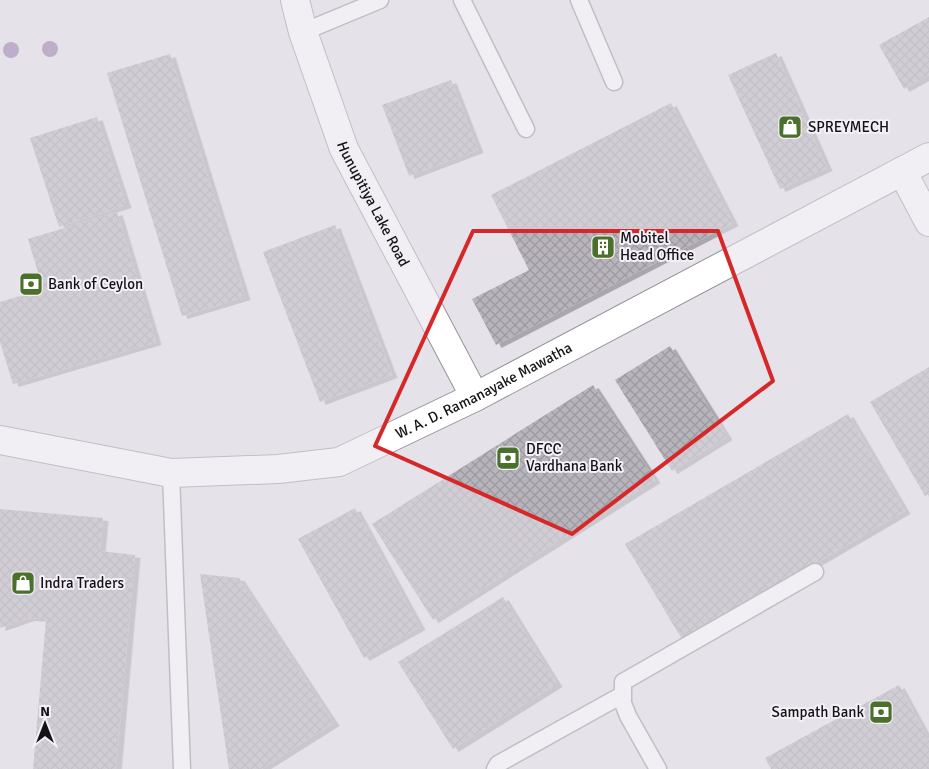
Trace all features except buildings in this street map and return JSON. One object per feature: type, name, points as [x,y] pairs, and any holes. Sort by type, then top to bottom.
[{"type":"street","name":"Hunupitiya Lake Road","points":[[295,0],[303,32],[344,150],[475,397]]},
{"type":"street","name":"W. A. D. Ramanayake Mawatha","points":[[0,440],[171,472],[278,470],[339,462],[475,397],[929,157]]},
{"type":"street","points":[[902,172],[929,222]]},
{"type":"lane","points":[[303,32],[380,0]]},
{"type":"lane","points":[[462,0],[526,129]]},
{"type":"lane","points":[[579,0],[614,82]]},
{"type":"lane","points":[[171,472],[182,769]]},
{"type":"lane","points":[[658,769],[628,716],[622,695],[623,682],[815,572]]},
{"type":"lane","points":[[495,769],[498,764],[622,695]]},
{"type":"highlighted area","points":[[473,231],[718,231],[773,381],[572,534],[375,446]]},
{"type":"place","name":"SPREYMECH","points":[[790,127]]},
{"type":"place","name":"Mobitel Head Office","points":[[603,247]]},
{"type":"place","name":"Bank of Ceylon","points":[[31,284]]},
{"type":"place","name":"DFCC Vardhana Bank","points":[[508,458]]},
{"type":"place","name":"Indra Traders","points":[[23,583]]},
{"type":"place","name":"Sampath Bank","points":[[881,712]]}]
